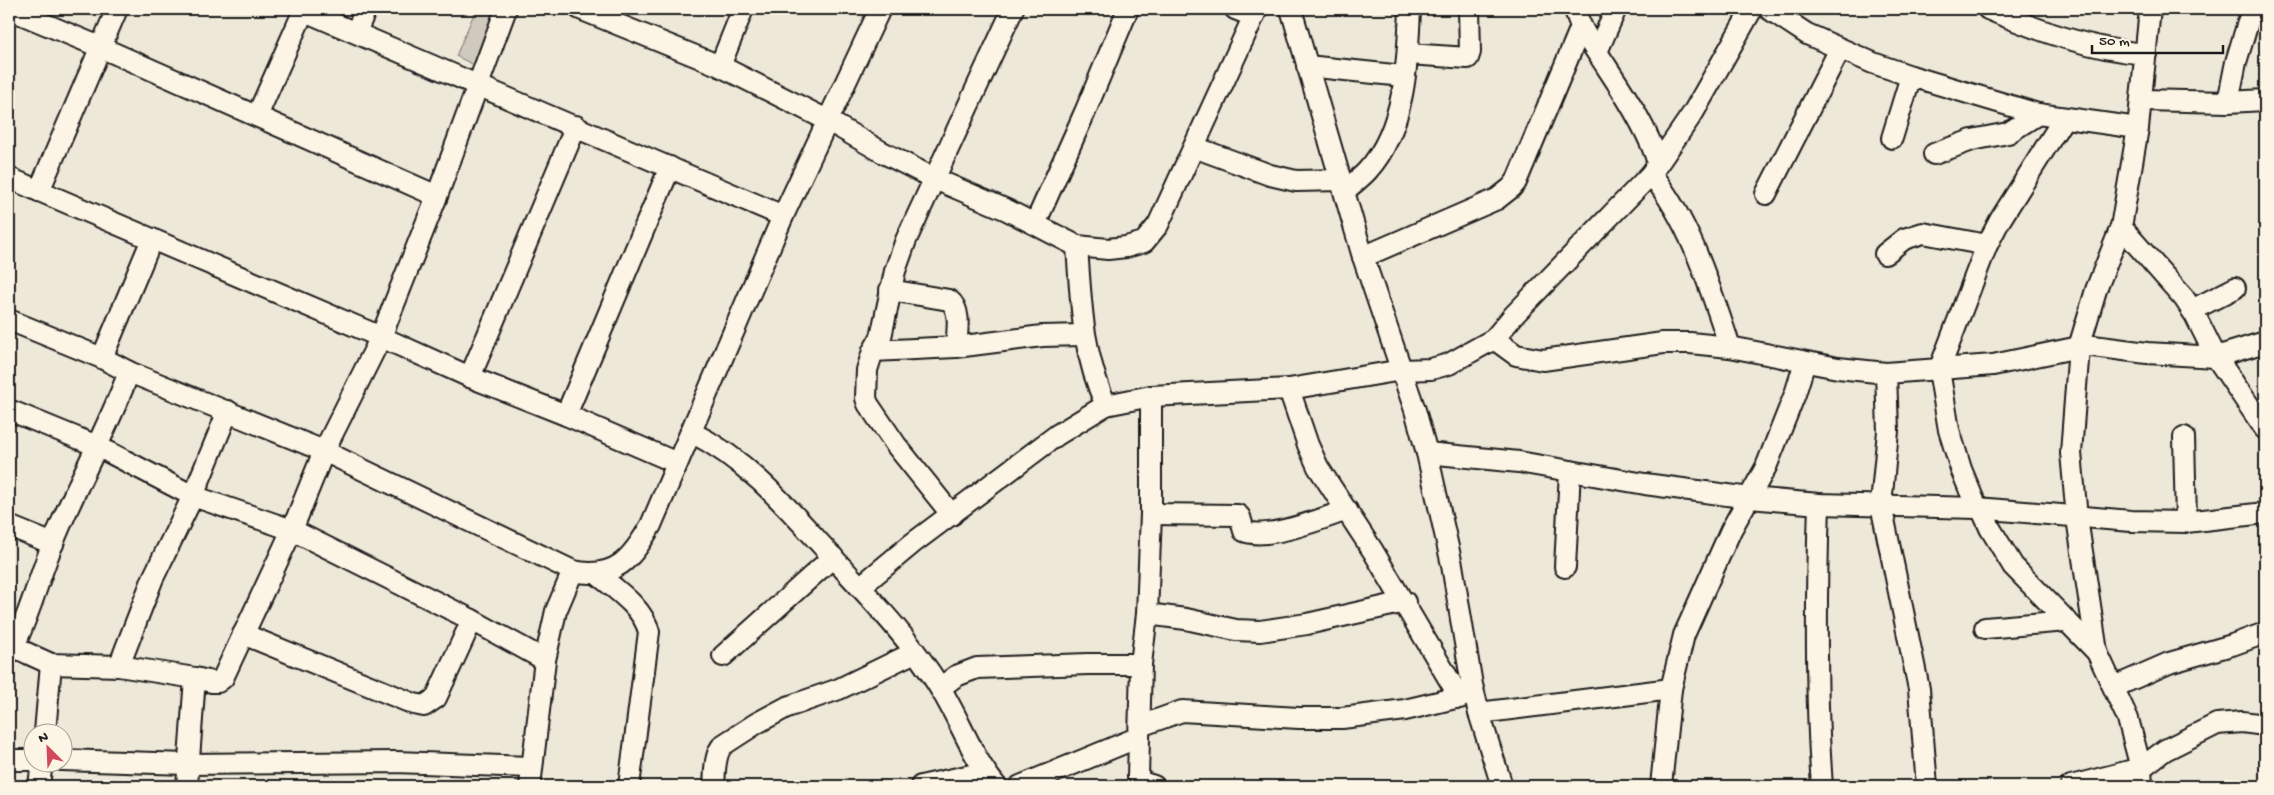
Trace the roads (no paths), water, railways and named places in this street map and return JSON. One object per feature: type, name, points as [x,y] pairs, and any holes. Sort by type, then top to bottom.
[{"type":"street","points":[[39,191],[116,9]]},
{"type":"street","points":[[258,116],[302,9],[477,87],[576,126],[783,216]]},
{"type":"street","points":[[356,32],[366,9]]},
{"type":"street","points":[[129,372],[52,544],[34,600],[11,646],[51,664],[119,666],[218,682],[223,678],[292,530],[324,451],[381,337],[437,196],[506,9]]},
{"type":"street","points":[[580,9],[624,17],[827,120],[882,152],[935,179],[1035,224],[1077,246],[1108,249],[1144,242],[1158,225],[1194,148],[1249,11]]},
{"type":"street","points":[[720,66],[743,9]]},
{"type":"street","points":[[9,320],[102,358],[129,372],[324,451],[573,571],[596,573],[618,566],[630,558],[651,524],[783,216],[880,9]]},
{"type":"street","points":[[952,515],[896,445],[868,404],[865,383],[873,351],[880,338],[895,271],[906,240],[1013,9]]},
{"type":"street","points":[[1035,224],[1128,9]]},
{"type":"street","points":[[1291,9],[1363,257],[1428,453],[1452,565],[1467,696]]},
{"type":"street","points":[[1194,148],[1270,175],[1296,181],[1343,186],[1368,170],[1390,136],[1400,106],[1403,76],[1408,54],[1410,9]]},
{"type":"street","points":[[1408,54],[1468,58],[1470,52],[1468,9]]},
{"type":"street","points":[[1597,52],[1616,9]]},
{"type":"street","points":[[860,587],[1057,435],[1106,405],[1131,398],[1151,396],[1289,389],[1402,370],[1431,369],[1449,364],[1494,339],[1514,315],[1655,169],[1698,105],[1752,9]]},
{"type":"street","points":[[1769,9],[1808,34],[1873,63],[1911,76],[2038,114],[2138,128]]},
{"type":"street","points":[[1988,9],[2075,42],[2116,51],[2146,54]]},
{"type":"street","points":[[2097,652],[2077,518],[2071,453],[2079,346],[2096,290],[2121,226],[2142,100],[2150,9]]},
{"type":"street","points":[[2228,102],[2236,62],[2252,9]]},
{"type":"street","points":[[10,11],[100,47],[437,196]]},
{"type":"street","points":[[1578,18],[1655,152],[1655,169],[1700,262],[1730,347]]},
{"type":"street","points":[[1363,257],[1497,199],[1511,188],[1524,163],[1578,18]]},
{"type":"street","points":[[1766,194],[1840,48]]},
{"type":"street","points":[[1307,66],[1403,76]]},
{"type":"street","points":[[1892,138],[1911,76]]},
{"type":"street","points":[[2142,100],[2228,102],[2265,100]]},
{"type":"street","points":[[1934,154],[1972,140],[2008,133],[2038,114]]},
{"type":"street","points":[[2064,118],[2005,212],[1987,245],[1939,370],[1949,430],[1961,469],[1979,508],[2013,566],[2097,652],[2128,719],[2142,777]]},
{"type":"street","points":[[470,377],[576,126]]},
{"type":"street","points":[[566,416],[670,168]]},
{"type":"street","points":[[9,178],[470,377],[677,463]]},
{"type":"street","points":[[2121,226],[2184,298],[2216,357],[2259,406],[2265,429]]},
{"type":"street","points":[[1885,254],[1904,239],[1923,233],[1987,245]]},
{"type":"street","points":[[102,358],[152,239]]},
{"type":"street","points":[[1077,246],[1083,335],[1096,382],[1106,405]]},
{"type":"street","points":[[2192,310],[2235,288]]},
{"type":"street","points":[[890,290],[948,300],[954,304],[958,314],[956,347]]},
{"type":"street","points":[[873,351],[956,347],[1042,336],[1083,335]]},
{"type":"street","points":[[1494,339],[1516,355],[1543,360],[1663,343],[1690,343],[1730,347],[1844,369],[1886,373],[1994,365],[2079,346],[2216,357],[2265,342]]},
{"type":"street","points":[[1661,786],[1670,689],[1684,635],[1731,530],[1750,498],[1789,411],[1805,362]]},
{"type":"street","points":[[1886,373],[1888,431],[1881,505],[1918,689],[1927,786]]},
{"type":"street","points":[[1289,389],[1308,445],[1318,467],[1479,714],[1502,786]]},
{"type":"street","points":[[1151,396],[1151,514],[1147,614],[1141,664],[1138,777],[1141,782],[1154,786]]},
{"type":"street","points":[[9,410],[97,446],[193,496],[292,530],[472,620],[545,660]]},
{"type":"street","points":[[119,666],[153,578],[193,496],[228,412]]},
{"type":"street","points":[[691,432],[730,455],[773,492],[860,587],[915,652],[940,688],[991,779],[921,786]]},
{"type":"street","points":[[2184,438],[2186,522]]},
{"type":"street","points":[[1428,453],[1519,462],[1644,484],[1750,498],[1818,504],[1979,508],[2077,518],[2186,522],[2265,513]]},
{"type":"street","points":[[1565,567],[1570,471]]},
{"type":"street","points":[[1818,504],[1816,596],[1818,718],[1822,786]]},
{"type":"street","points":[[1151,514],[1238,515],[1242,521],[1244,531],[1254,534],[1310,523],[1346,510]]},
{"type":"street","points":[[9,526],[52,544]]},
{"type":"street","points":[[723,656],[833,557]]},
{"type":"street","points":[[72,760],[187,764],[396,762],[531,777],[545,660],[556,611],[573,571]]},
{"type":"street","points":[[596,573],[622,594],[643,616],[649,632],[629,786]]},
{"type":"street","points":[[1147,614],[1192,620],[1236,630],[1260,631],[1307,624],[1405,602]]},
{"type":"street","points":[[243,634],[414,704],[424,706],[436,698],[472,620]]},
{"type":"street","points":[[1985,628],[2068,621]]},
{"type":"street","points":[[2114,687],[2168,663],[2232,645],[2265,633]]},
{"type":"street","points":[[714,786],[718,756],[723,745],[757,723],[787,708],[839,689],[915,652]]},
{"type":"street","points":[[46,722],[51,664]]},
{"type":"street","points":[[940,688],[956,676],[977,668],[1141,664]]},
{"type":"street","points":[[187,786],[187,764],[195,678]]},
{"type":"street","points":[[1479,714],[1670,689]]},
{"type":"street","points":[[1020,786],[1182,711],[1299,718],[1342,718],[1405,710],[1467,696]]},
{"type":"street","points":[[2071,786],[2142,777],[2166,750],[2217,724],[2242,722],[2265,725]]},
{"type":"street","points":[[9,760],[22,760]]},
{"type":"street","points":[[39,786],[41,772]]}]
